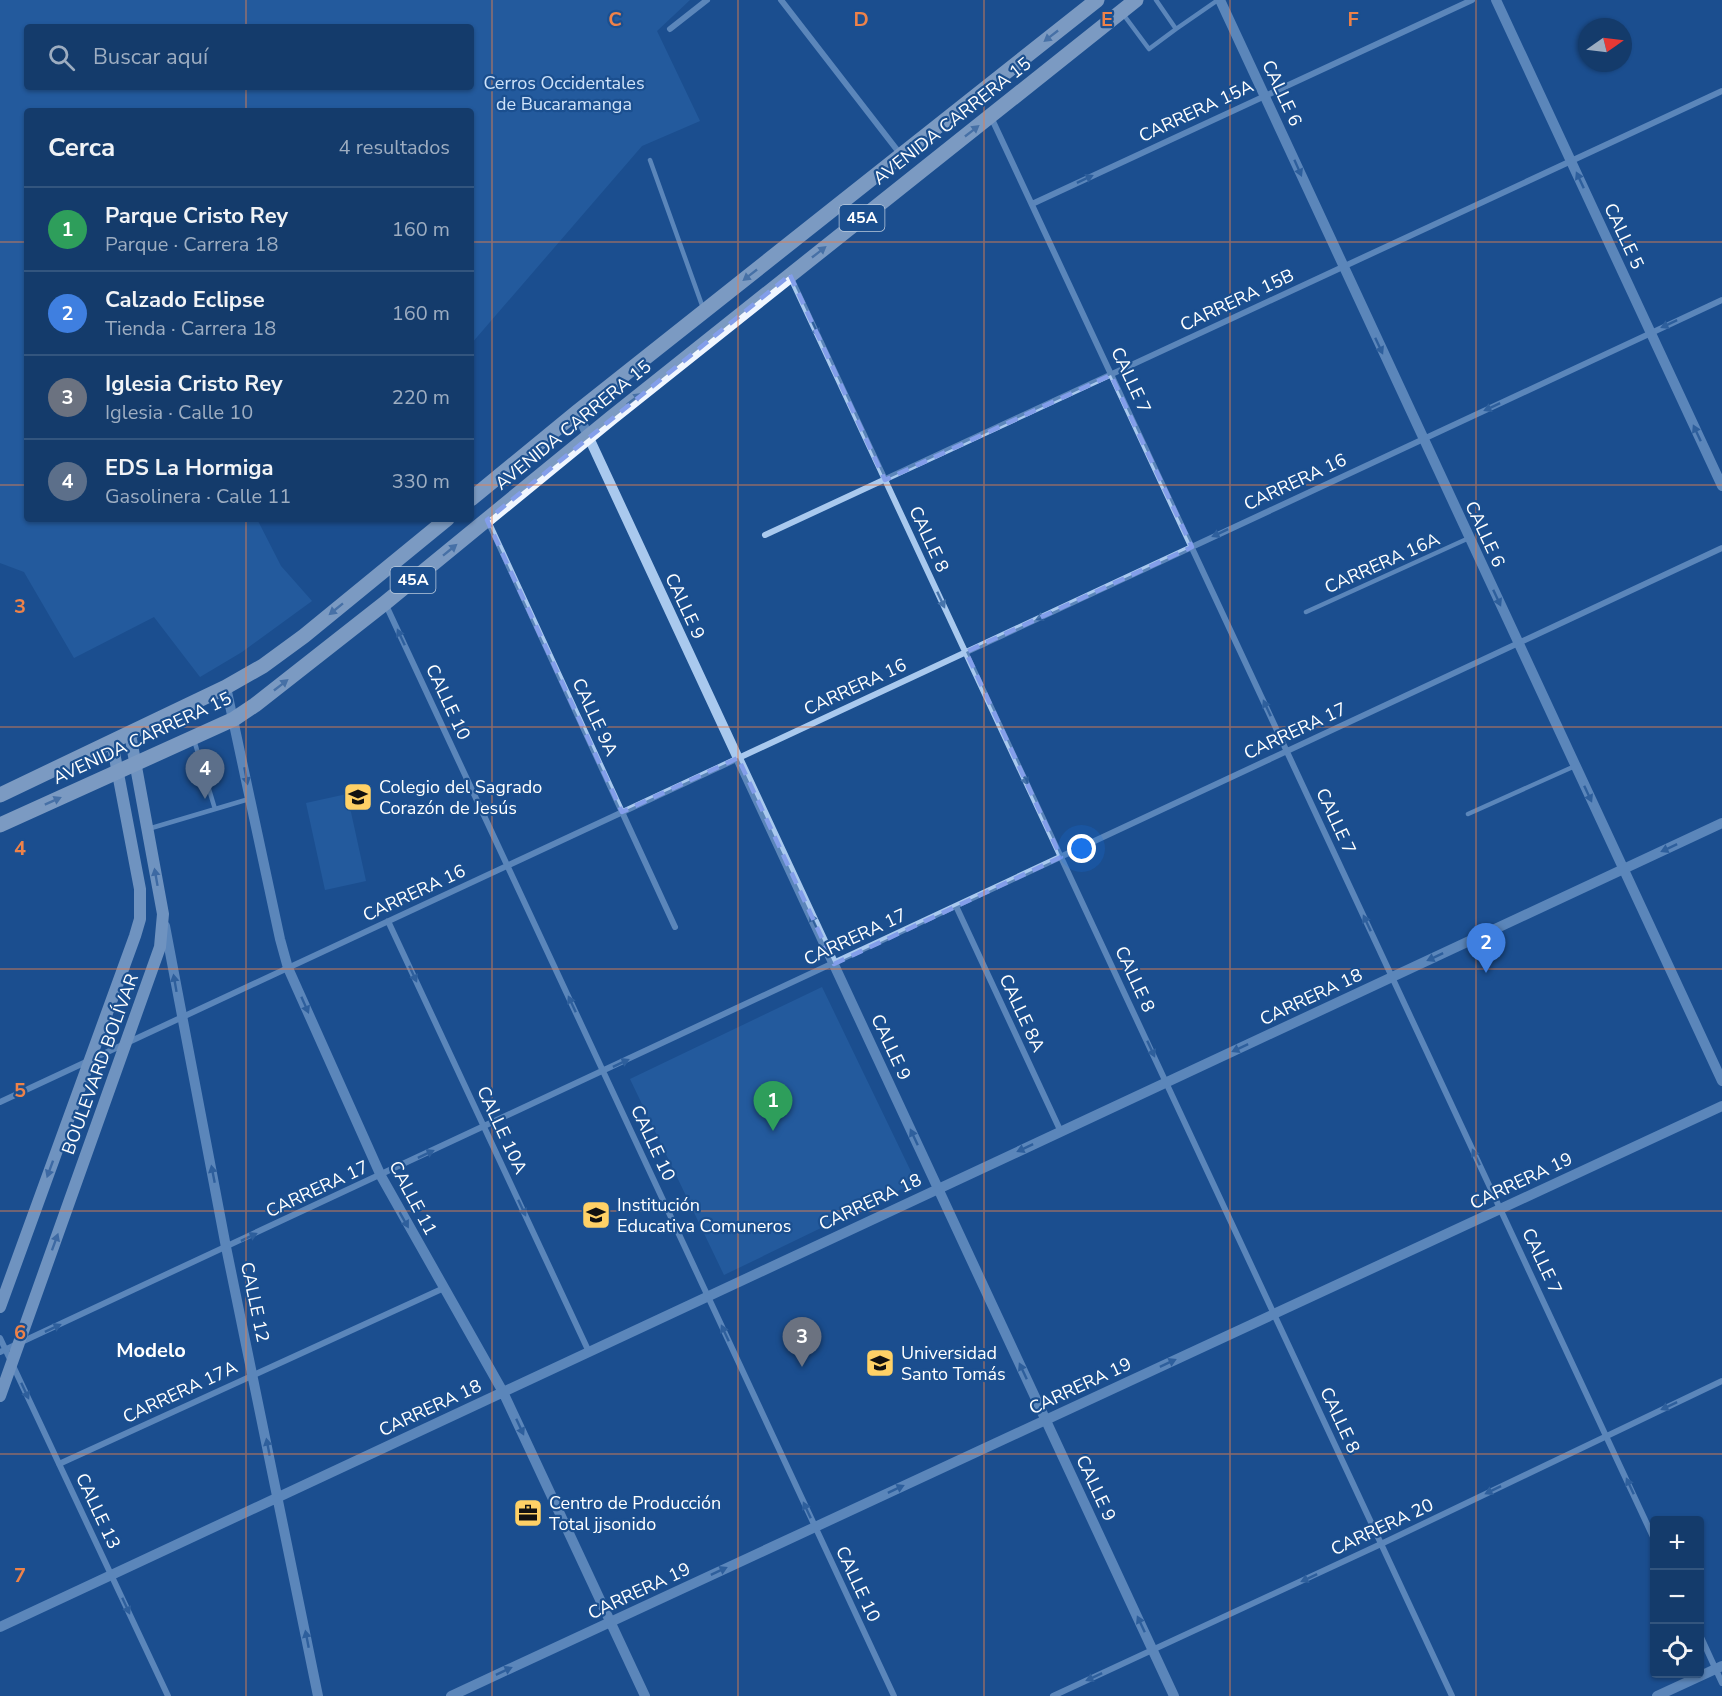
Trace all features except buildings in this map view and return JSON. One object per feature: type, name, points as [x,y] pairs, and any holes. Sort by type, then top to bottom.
[{"type":"main road","name":"AVENIDA CARRERA 15","points":[[0,825],[234,719],[255,705],[488,520],[588,436],[1136,0]]},
{"type":"main road","name":"AVENIDA CARRERA 15","points":[[474,497],[1092,2]]},
{"type":"main road","name":"AVENIDA CARRERA 15","points":[[0,795],[226,687],[263,666],[443,522]]},
{"type":"main road","name":"BOULEVARD BOLÍVAR","points":[[0,1396],[155,964],[161,936],[163,914],[129,734]]},
{"type":"main road","name":"BOULEVARD BOLÍVAR","points":[[0,1307],[140,919],[140,889],[112,742]]},
{"type":"street","points":[[670,29],[707,0]]},
{"type":"street","points":[[781,0],[902,155]]},
{"type":"street","name":"CALLE 6","points":[[1219,0],[1722,1081]]},
{"type":"street","name":"CARRERA 15A","points":[[1032,204],[1472,0]]},
{"type":"street","name":"CALLE 5","points":[[1496,0],[1722,486]]},
{"type":"street","name":"CARRERA 15B","points":[[765,535],[1722,91]]},
{"type":"street","name":"CALLE 7","points":[[990,116],[1650,1530]]},
{"type":"street","name":"CALLE 8","points":[[790,275],[1452,1696]]},
{"type":"street","name":"CARRERA 16","points":[[0,1102],[1722,300]]},
{"type":"street","name":"CALLE 9","points":[[577,412],[1174,1696]]},
{"type":"street","name":"CALLE 9A","points":[[488,520],[675,927]]},
{"type":"street","name":"CARRERA 17","points":[[3,1351],[1722,548]]},
{"type":"street","name":"CALLE 10","points":[[385,603],[894,1696]]},
{"type":"street","name":"CALLE 11","points":[[226,687],[288,968],[381,1176],[503,1392],[645,1696]]},
{"type":"street","name":"CARRERA 18","points":[[0,1627],[1722,823]]},
{"type":"street","name":"CALLE 8A","points":[[956,906],[1061,1132]]},
{"type":"street","name":"CALLE 12","points":[[163,914],[226,1247],[318,1696]]},
{"type":"street","name":"CALLE 10A","points":[[388,921],[589,1352]]},
{"type":"street","name":"CARRERA 19","points":[[451,1696],[1722,1106]]},
{"type":"street","name":"CARRERA 17A","points":[[59,1464],[444,1288]]},
{"type":"street","name":"CALLE 13","points":[[0,1338],[3,1351],[12,1363],[168,1696]]},
{"type":"street","name":"CARRERA 20","points":[[1053,1696],[1382,1544],[1722,1381]]},
{"type":"street","points":[[1704,1642],[1719,1667],[1722,1683]]},
{"type":"street","points":[[1657,1696],[1719,1667]]},
{"type":"lane","points":[[1156,0],[1176,29]]},
{"type":"lane","points":[[1122,12],[1149,50],[1219,0]]},
{"type":"lane","points":[[650,160],[704,311]]},
{"type":"lane","name":"CARRERA 16A","points":[[1306,612],[1469,538]]},
{"type":"lane","points":[[193,737],[215,809]]},
{"type":"lane","points":[[1468,814],[1575,765]]},
{"type":"lane","points":[[148,829],[250,798]]},
{"type":"highlighted area","points":[[790,275],[885,480],[1111,375],[1192,547],[966,652],[1061,857],[834,964],[738,758],[622,812],[487,520]]},
{"type":"green space","name":"Cerros Occidentales de Bucaramanga","points":[[0,0],[690,0],[657,31],[700,121],[642,146],[474,341],[474,108],[24,108],[24,522],[259,522],[281,566],[312,601],[242,652],[200,677],[154,617],[74,658],[24,572],[0,563]]},
{"type":"green space","points":[[347,794],[366,881],[325,890],[306,803]]},
{"type":"green space","points":[[822,987],[916,1182],[724,1275],[630,1079]]},
{"type":"place","name":"Colegio del Sagrado Corazón de Jesús","points":[[358,797]]},
{"type":"place","name":"EDS La Hormiga","points":[[205,799]]},
{"type":"place","name":"Calzado Eclipse","points":[[1486,973]]},
{"type":"place","name":"Parque Cristo Rey","points":[[773,1131]]},
{"type":"place","name":"Institución Educativa Comuneros","points":[[596,1215]]},
{"type":"place","name":"Universidad Santo Tomás","points":[[880,1363]]},
{"type":"place","name":"Iglesia Cristo Rey","points":[[802,1367]]},
{"type":"place","name":"Centro de Producción Total jjsonido","points":[[528,1513]]},
{"type":"district","name":"Modelo","points":[[151,1350]]}]
